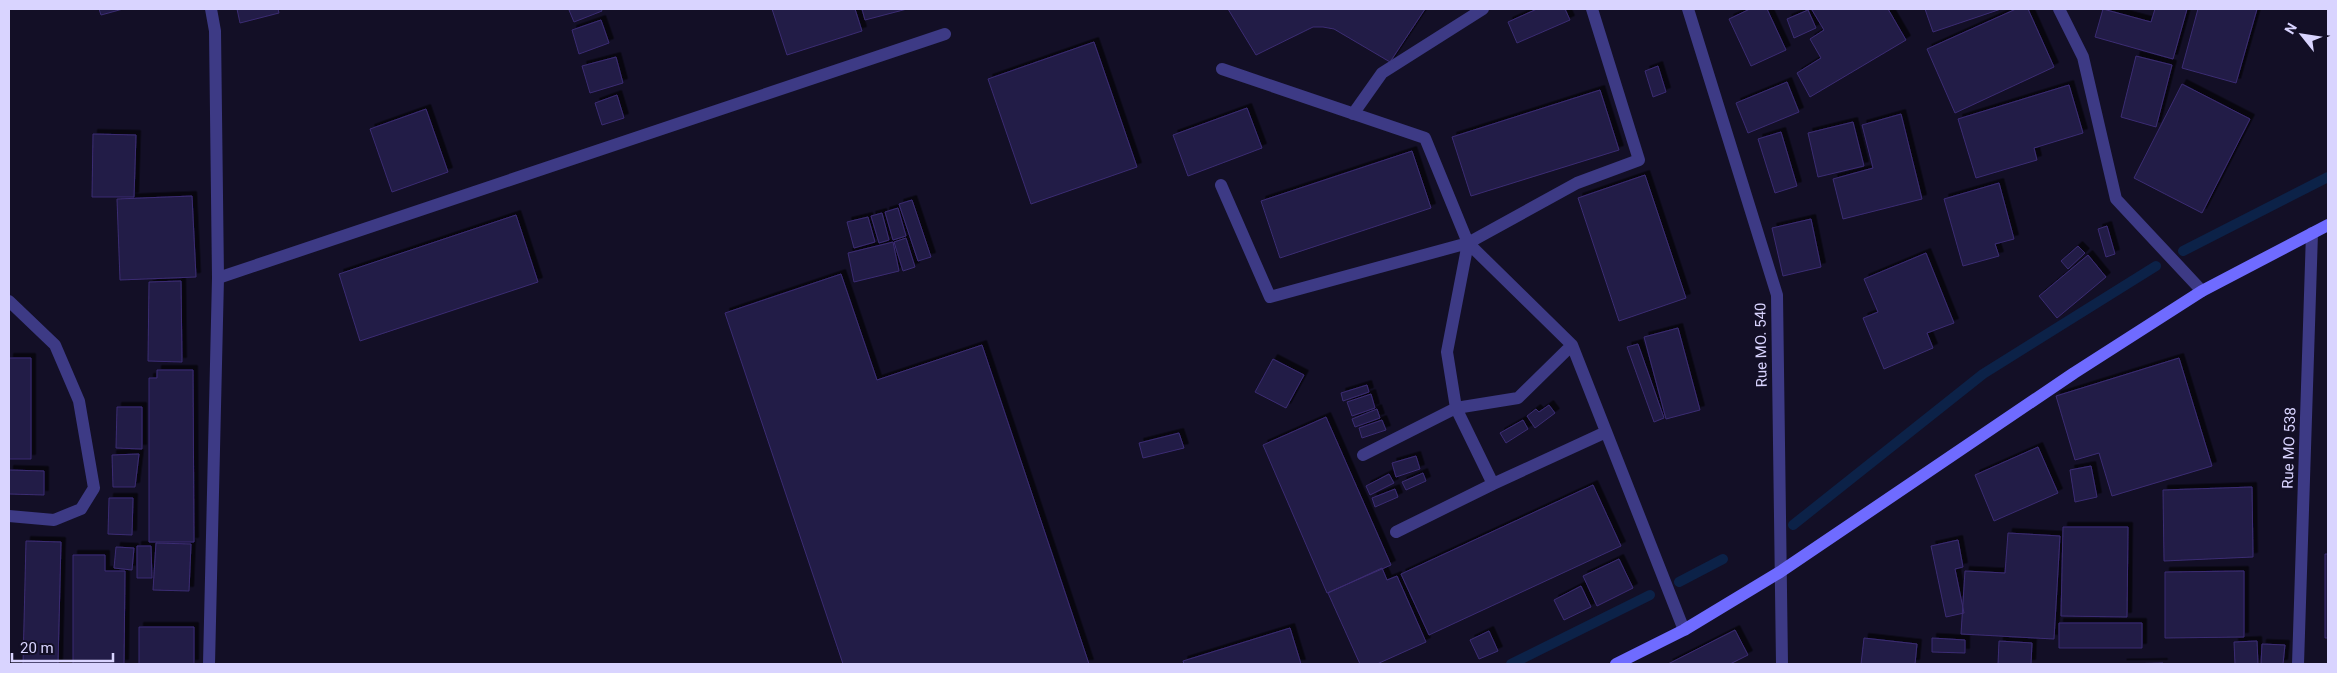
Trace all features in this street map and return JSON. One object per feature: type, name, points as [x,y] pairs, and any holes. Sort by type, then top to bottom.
[{"type":"street","points":[[210,664],[218,278],[215,31],[211,9]]},
{"type":"street","points":[[1353,114],[1382,73],[1467,12],[1483,9]]},
{"type":"street","points":[[1221,186],[1270,297],[1468,243],[1577,183],[1639,160],[1592,9]]},
{"type":"street","name":"Rue MO. 540","points":[[1688,9],[1777,295],[1782,664]]},
{"type":"street","points":[[2059,9],[2083,57],[2116,199],[2202,291]]},
{"type":"street","points":[[218,278],[946,34]]},
{"type":"street","points":[[1222,69],[1425,138],[1468,243],[1572,345],[1684,630]]},
{"type":"street","points":[[1616,664],[1684,630],[1780,572],[2074,373],[2202,291],[2328,225]]},
{"type":"street","name":"Rue MO 538","points":[[2298,664],[2312,233]]},
{"type":"street","points":[[1468,243],[1447,352],[1456,408],[1493,484]]},
{"type":"street","points":[[9,302],[55,346],[79,402],[94,488],[82,508],[54,520],[9,516]]},
{"type":"street","points":[[1363,455],[1456,408],[1518,398],[1572,345]]},
{"type":"street","points":[[1396,532],[1493,484],[1606,432]]},
{"type":"building","points":[[99,9],[123,9],[101,15]]},
{"type":"building","points":[[237,9],[278,9],[279,13],[240,23]]},
{"type":"building","points":[[601,9],[602,11],[574,22],[569,10]]},
{"type":"building","points":[[772,9],[855,9],[862,31],[787,55]]},
{"type":"building","points":[[862,9],[907,9],[865,20]]},
{"type":"building","points":[[1228,9],[1425,9],[1390,62],[1334,29],[1323,27],[1313,27],[1256,55]]},
{"type":"building","points":[[1537,9],[1565,9],[1570,20],[1517,43],[1508,22]]},
{"type":"building","points":[[1750,9],[1767,9],[1786,50],[1751,66],[1729,19]]},
{"type":"building","points":[[1888,9],[1906,40],[1810,97],[1797,73],[1821,58],[1810,39],[1824,30],[1812,10]]},
{"type":"building","points":[[1925,9],[2001,9],[1933,32]]},
{"type":"building","points":[[2016,9],[2028,9],[2054,67],[1955,113],[1927,49]]},
{"type":"building","points":[[2103,9],[2151,22],[2155,9],[2187,9],[2173,59],[2095,37]]},
{"type":"building","points":[[2198,9],[2257,9],[2236,83],[2182,68]]},
{"type":"building","points":[[1808,10],[1816,28],[1794,38],[1787,19]]},
{"type":"building","points":[[601,20],[609,43],[579,54],[572,30]]},
{"type":"building","points":[[1094,42],[1137,167],[1031,204],[988,79]]},
{"type":"building","points":[[2136,56],[2172,65],[2156,127],[2121,117]]},
{"type":"building","points":[[616,57],[623,83],[590,93],[582,66]]},
{"type":"building","points":[[1658,66],[1666,92],[1653,97],[1645,71]]},
{"type":"building","points":[[1787,82],[1799,112],[1748,133],[1736,103]]},
{"type":"building","points":[[2182,84],[2250,119],[2202,213],[2134,178]]},
{"type":"building","points":[[2069,85],[2083,133],[2034,148],[2037,160],[1976,178],[1958,119]]},
{"type":"building","points":[[1600,90],[1619,150],[1471,196],[1452,137]]},
{"type":"building","points":[[617,95],[624,118],[602,125],[595,103]]},
{"type":"building","points":[[1247,108],[1262,148],[1188,176],[1173,135]]},
{"type":"building","points":[[426,109],[448,172],[392,192],[370,129]]},
{"type":"building","points":[[1901,114],[1922,199],[1843,219],[1833,179],[1873,168],[1862,125]]},
{"type":"building","points":[[1853,122],[1864,166],[1818,177],[1808,133]]},
{"type":"building","points":[[1781,132],[1797,186],[1775,193],[1758,139]]},
{"type":"building","points":[[93,134],[136,135],[134,197],[92,197]]},
{"type":"building","points":[[1412,151],[1431,208],[1280,258],[1261,201]]},
{"type":"building","points":[[1645,175],[1686,298],[1619,321],[1578,198]]},
{"type":"building","points":[[1999,183],[2014,239],[1995,244],[1999,256],[1963,266],[1944,199]]},
{"type":"building","points":[[192,196],[196,277],[120,280],[117,199]]},
{"type":"building","points":[[912,200],[931,257],[918,261],[899,204]]},
{"type":"building","points":[[898,208],[906,236],[893,240],[885,212]]},
{"type":"building","points":[[882,213],[889,240],[879,243],[871,216]]},
{"type":"building","points":[[516,215],[538,282],[360,341],[339,274]]},
{"type":"building","points":[[868,217],[875,242],[854,248],[847,222]]},
{"type":"building","points":[[1811,219],[1821,267],[1783,276],[1772,228]]},
{"type":"building","points":[[2107,226],[2115,254],[2106,257],[2098,229]]},
{"type":"building","points":[[906,238],[915,267],[903,271],[894,242]]},
{"type":"building","points":[[893,242],[899,271],[854,282],[848,253]]},
{"type":"building","points":[[2078,246],[2085,253],[2068,269],[2061,261]]},
{"type":"building","points":[[1926,253],[1954,323],[1927,333],[1933,348],[1884,369],[1863,318],[1878,312],[1864,279]]},
{"type":"building","points":[[2088,255],[2106,277],[2057,318],[2039,296]]},
{"type":"building","points":[[841,274],[877,380],[982,345],[1089,664],[843,664],[725,313]]},
{"type":"building","points":[[181,281],[182,362],[148,361],[149,282]]},
{"type":"building","points":[[1678,328],[1700,410],[1666,419],[1644,337]]},
{"type":"building","points":[[1638,344],[1664,418],[1654,422],[1627,347]]},
{"type":"building","points":[[9,358],[31,358],[31,459],[9,459]]},
{"type":"building","points":[[2179,358],[2212,466],[2112,496],[2099,453],[2075,460],[2056,396]]},
{"type":"building","points":[[1273,359],[1304,375],[1286,408],[1255,392]]},
{"type":"building","points":[[157,370],[193,370],[194,542],[149,542],[149,378],[157,378]]},
{"type":"building","points":[[1367,385],[1369,392],[1343,401],[1341,393]]},
{"type":"building","points":[[1371,394],[1375,408],[1352,416],[1347,402]]},
{"type":"building","points":[[1549,405],[1555,413],[1535,428],[1527,416],[1536,409],[1539,412]]},
{"type":"building","points":[[117,407],[142,407],[142,449],[116,448]]},
{"type":"building","points":[[1377,409],[1380,418],[1355,427],[1352,419]]},
{"type":"building","points":[[1326,417],[1391,565],[1327,593],[1263,445]]},
{"type":"building","points":[[1382,420],[1386,430],[1362,438],[1359,428]]},
{"type":"building","points":[[1523,420],[1528,429],[1506,443],[1500,433]]},
{"type":"building","points":[[1179,433],[1184,448],[1143,458],[1139,443]]},
{"type":"building","points":[[2038,447],[2058,493],[1994,521],[1975,475]]},
{"type":"building","points":[[139,454],[135,487],[113,487],[112,455]]},
{"type":"building","points":[[1416,456],[1420,469],[1396,477],[1392,463]]},
{"type":"building","points":[[2091,466],[2097,497],[2075,502],[2070,470]]},
{"type":"building","points":[[9,470],[44,471],[44,495],[9,494]]},
{"type":"building","points":[[1423,473],[1426,481],[1406,490],[1402,482]]},
{"type":"building","points":[[1389,474],[1394,483],[1370,495],[1366,486]]},
{"type":"building","points":[[1593,485],[1621,546],[1429,635],[1401,574]]},
{"type":"building","points":[[2252,487],[2253,557],[2164,561],[2163,490]]},
{"type":"building","points":[[1395,489],[1398,497],[1375,507],[1372,498]]},
{"type":"building","points":[[109,498],[133,498],[132,535],[108,534]]},
{"type":"building","points":[[2063,527],[2128,527],[2127,617],[2061,616]]},
{"type":"building","points":[[2008,533],[2060,536],[2054,639],[1961,634],[1965,571],[2005,573]]},
{"type":"building","points":[[1958,540],[1963,567],[1955,569],[1964,613],[1946,617],[1931,546]]},
{"type":"building","points":[[26,541],[61,542],[58,664],[23,664]]},
{"type":"building","points":[[156,543],[191,544],[189,591],[153,590]]},
{"type":"building","points":[[137,546],[151,546],[152,578],[137,578]]},
{"type":"building","points":[[116,547],[134,548],[132,570],[114,568]]},
{"type":"building","points":[[2325,554],[2328,554],[2328,638],[2325,638]]},
{"type":"building","points":[[73,555],[105,555],[105,571],[125,571],[124,664],[73,664]]},
{"type":"building","points":[[1619,559],[1633,588],[1597,606],[1583,576]]},
{"type":"building","points":[[1382,568],[1387,580],[1397,576],[1426,642],[1377,664],[1360,664],[1328,593]]},
{"type":"building","points":[[2244,571],[2244,637],[2165,638],[2165,572]]},
{"type":"building","points":[[1581,586],[1591,607],[1564,620],[1554,600]]},
{"type":"building","points":[[2059,623],[2142,623],[2142,648],[2059,648]]},
{"type":"building","points":[[139,627],[194,627],[194,664],[139,664]]},
{"type":"building","points":[[1290,628],[1301,664],[1184,664],[1183,661]]},
{"type":"building","points":[[1735,630],[1748,655],[1730,664],[1668,664]]},
{"type":"building","points":[[1489,631],[1498,651],[1479,659],[1470,640]]},
{"type":"building","points":[[1864,638],[1917,644],[1915,664],[1861,664]]},
{"type":"building","points":[[1932,638],[1965,640],[1965,653],[1932,652]]},
{"type":"building","points":[[1999,641],[2032,643],[2031,664],[1998,664]]},
{"type":"building","points":[[2257,641],[2258,664],[2235,664],[2234,642]]},
{"type":"building","points":[[2262,644],[2285,645],[2283,664],[2261,664]]},
{"type":"building","points":[[2163,663],[2163,664],[2122,664]]},
{"type":"waterway","points":[[2183,251],[2328,177]]},
{"type":"waterway","points":[[1793,525],[1983,374],[2156,266]]},
{"type":"waterway","points":[[1679,582],[1723,559]]},
{"type":"waterway","points":[[1511,664],[1650,595]]}]
